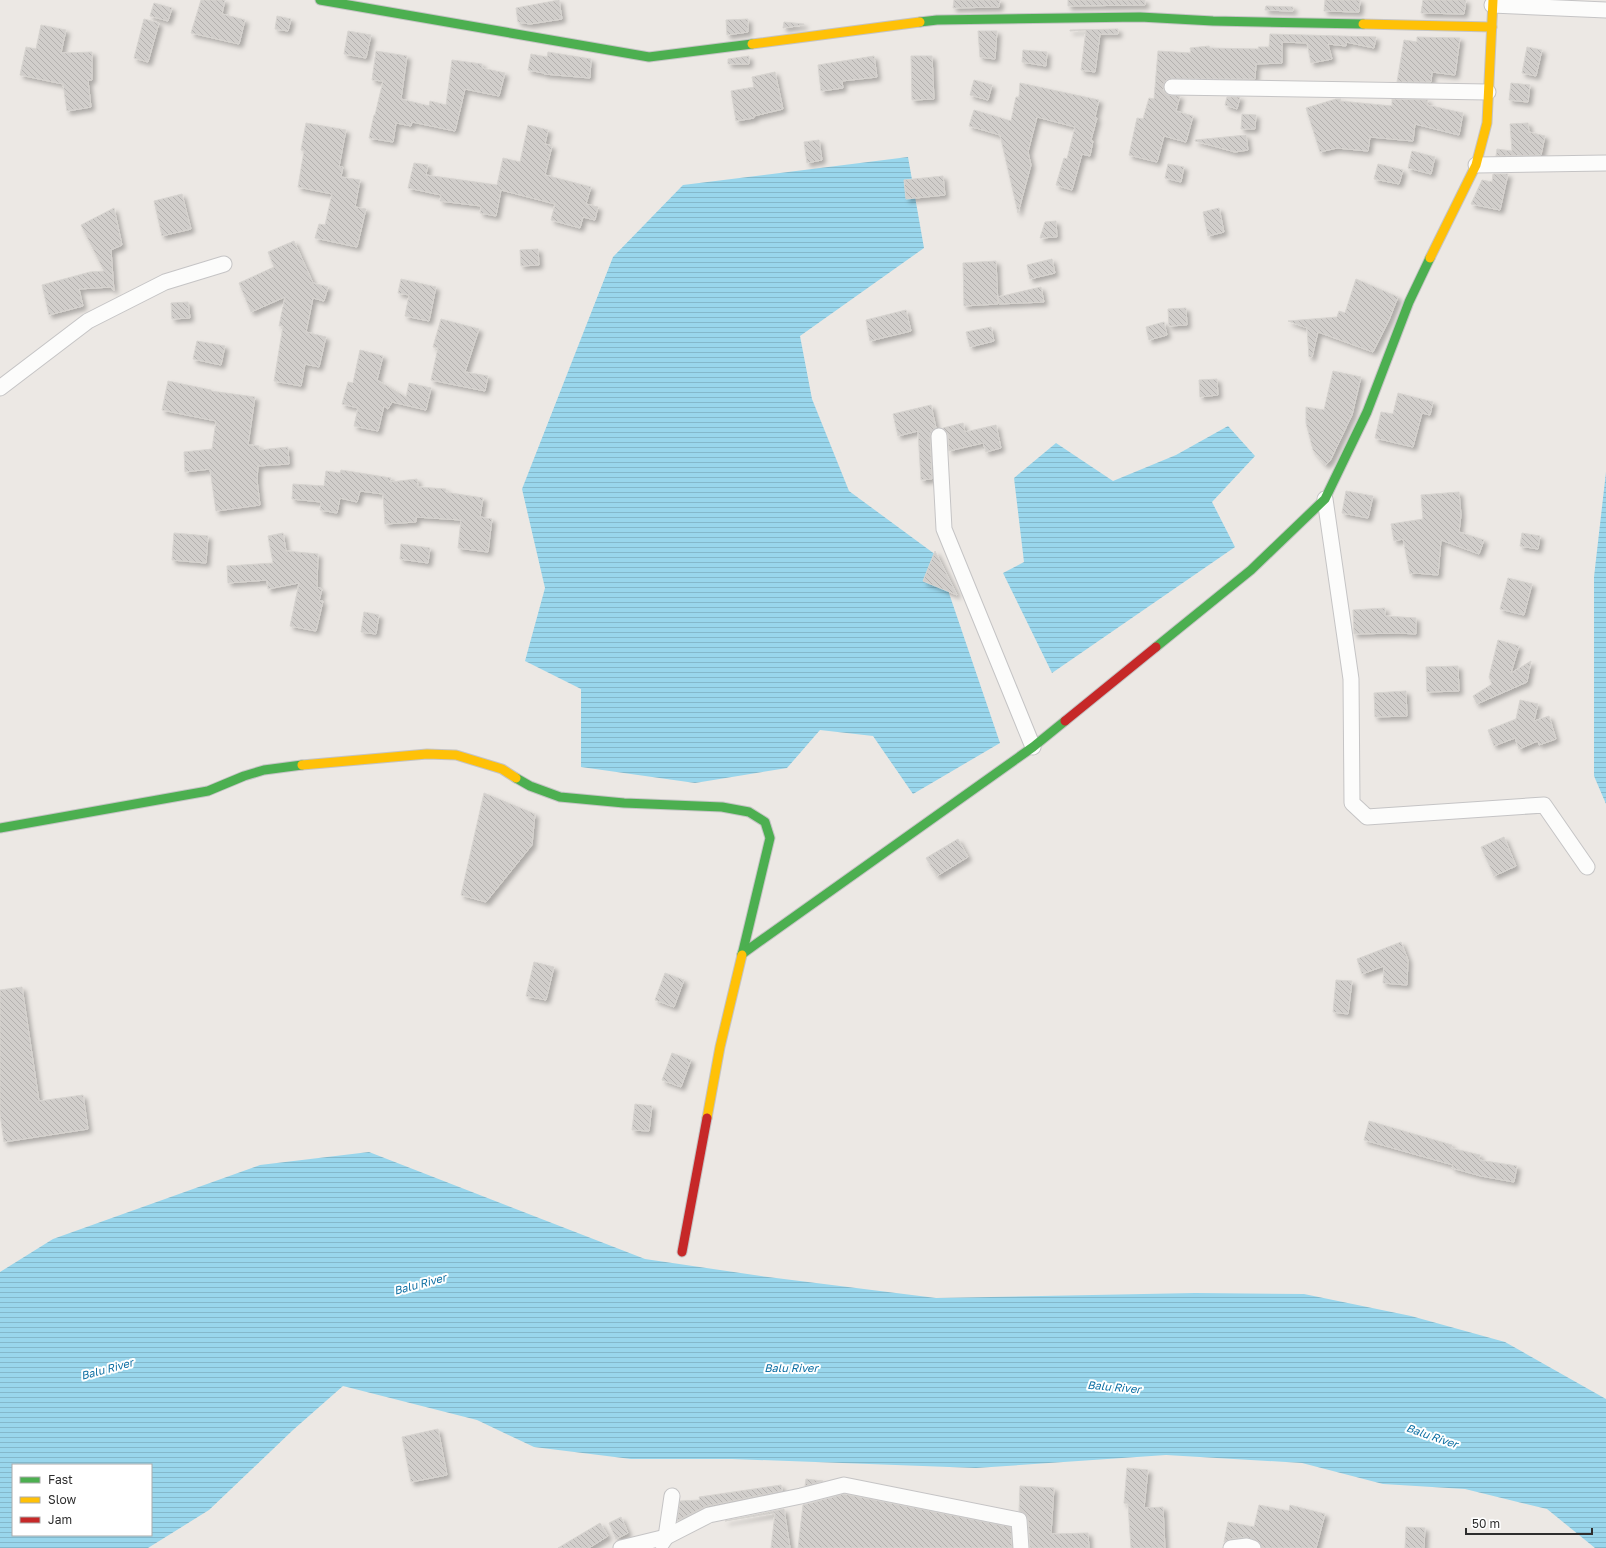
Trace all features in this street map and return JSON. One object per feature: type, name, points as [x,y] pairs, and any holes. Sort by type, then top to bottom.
[{"type":"street","points":[[320,0],[649,57],[936,20],[1140,17],[1213,21],[1492,27]]},
{"type":"street","points":[[742,954],[1033,747],[1252,570],[1325,499],[1367,412],[1409,302],[1476,165],[1487,123],[1492,2],[1606,10]]},
{"type":"street","points":[[1172,87],[1488,92]]},
{"type":"street","points":[[1476,165],[1606,164]]},
{"type":"street","points":[[0,388],[88,321],[165,282],[224,264]]},
{"type":"street","points":[[939,436],[944,529],[1033,747]]},
{"type":"street","points":[[1325,499],[1351,679],[1352,803],[1367,817],[1544,805],[1586,867]]},
{"type":"street","points":[[0,828],[208,791],[244,776],[264,770],[427,754],[456,755],[502,769],[530,786],[560,798],[624,803],[722,806],[749,812],[766,822],[770,838],[720,1047],[682,1252]]},
{"type":"street","points":[[621,1548],[663,1542],[710,1516],[844,1485],[1019,1520],[1021,1548]]},
{"type":"street","points":[[663,1542],[672,1496]]},
{"type":"street","points":[[1231,1548],[1247,1546],[1252,1548]]},
{"type":"water","points":[[908,157],[924,248],[800,336],[812,399],[849,491],[936,555],[1000,743],[913,794],[873,736],[820,730],[787,768],[695,783],[581,767],[581,689],[525,661],[545,588],[522,489],[613,257],[683,185]]},
{"type":"water","points":[[1228,426],[1255,456],[1212,502],[1235,547],[1052,673],[1003,573],[1024,562],[1014,478],[1056,443],[1113,481],[1176,455]]},
{"type":"water","points":[[1606,472],[1606,804],[1594,776],[1594,577]]},
{"type":"water","name":"Balu River","points":[[369,1152],[645,1259],[761,1276],[936,1298],[1195,1293],[1304,1294],[1411,1316],[1505,1342],[1606,1399],[1606,1548],[1595,1548],[1547,1509],[1465,1489],[1383,1484],[1302,1463],[1166,1455],[976,1468],[732,1459],[631,1459],[534,1447],[477,1420],[343,1386],[293,1430],[209,1510],[148,1548],[0,1548],[0,1272],[53,1239],[260,1165]]},
{"type":"building","points":[[201,0],[225,0],[222,14],[245,20],[239,44],[191,33]]},
{"type":"building","points":[[559,0],[562,19],[530,24],[518,22],[516,8]]},
{"type":"building","points":[[954,0],[1000,0],[999,7],[953,8]]},
{"type":"building","points":[[1068,0],[1145,0],[1145,5],[1068,6]]},
{"type":"building","points":[[1325,0],[1360,0],[1359,12],[1324,11]]},
{"type":"building","points":[[1423,0],[1466,0],[1464,14],[1421,13]]},
{"type":"building","points":[[154,3],[172,8],[168,21],[150,16]]},
{"type":"building","points":[[1266,6],[1293,7],[1293,11],[1265,10]]},
{"type":"building","points":[[277,16],[291,19],[288,31],[275,29]]},
{"type":"building","points":[[144,19],[159,23],[148,62],[134,58]]},
{"type":"building","points":[[748,19],[748,32],[727,35],[726,20]]},
{"type":"building","points":[[784,22],[804,24],[804,25],[783,28]]},
{"type":"building","points":[[41,25],[66,30],[61,53],[92,52],[92,80],[88,80],[91,107],[67,111],[63,84],[20,75],[26,47],[36,49]]},
{"type":"building","points":[[1118,29],[1118,34],[1100,34],[1095,72],[1081,70],[1086,30],[1070,30]]},
{"type":"building","points":[[348,31],[371,35],[366,58],[344,54]]},
{"type":"building","points":[[978,31],[997,31],[995,59],[980,57]]},
{"type":"building","points":[[1270,34],[1376,37],[1374,48],[1346,42],[1346,46],[1328,44],[1332,59],[1311,63],[1307,43],[1282,42],[1282,63],[1256,64],[1255,79],[1168,79],[1164,83],[1164,92],[1168,95],[1180,96],[1176,111],[1193,116],[1186,142],[1164,136],[1157,162],[1129,155],[1137,118],[1143,119],[1149,98],[1154,99],[1158,51],[1191,53],[1190,48],[1209,46],[1210,48],[1259,49],[1258,47],[1269,47]]},
{"type":"building","points":[[1417,37],[1460,38],[1455,75],[1432,72],[1431,82],[1397,82],[1404,40],[1417,42]]},
{"type":"building","points":[[1527,47],[1542,50],[1536,76],[1522,73]]},
{"type":"building","points":[[1023,50],[1047,52],[1046,66],[1022,62]]},
{"type":"building","points":[[376,51],[407,56],[401,99],[429,106],[430,101],[446,105],[452,60],[482,64],[482,68],[505,73],[499,96],[465,89],[455,131],[412,122],[411,126],[396,123],[393,142],[369,138],[383,81],[372,80]]},
{"type":"building","points":[[548,52],[591,59],[590,78],[544,74],[528,70],[531,54],[547,57]]},
{"type":"building","points":[[749,56],[749,64],[728,64],[728,59]]},
{"type":"building","points":[[874,56],[877,77],[842,81],[843,88],[821,91],[818,65]]},
{"type":"building","points":[[911,56],[932,56],[934,99],[912,100]]},
{"type":"building","points":[[775,72],[783,109],[754,116],[754,118],[736,121],[731,91],[754,87],[752,77]]},
{"type":"building","points":[[974,80],[992,85],[988,100],[970,95]]},
{"type":"building","points":[[1020,83],[1099,100],[1095,117],[1097,118],[1091,140],[1093,141],[1090,156],[1082,154],[1072,190],[1056,185],[1064,158],[1067,159],[1075,127],[1037,117],[1028,152],[1031,165],[1018,213],[1000,135],[969,126],[974,110],[1011,121],[1016,97],[1019,97]]},
{"type":"building","points":[[1511,83],[1530,85],[1528,102],[1509,100]]},
{"type":"building","points":[[1227,97],[1240,97],[1237,109],[1225,105]]},
{"type":"building","points":[[1336,99],[1341,99],[1340,101],[1392,106],[1392,99],[1428,100],[1427,105],[1463,113],[1459,135],[1415,124],[1413,141],[1370,137],[1368,151],[1337,148],[1320,152],[1306,108]]},
{"type":"building","points":[[1242,114],[1256,115],[1255,129],[1241,129]]},
{"type":"building","points":[[306,123],[346,130],[339,167],[343,167],[341,177],[360,180],[355,207],[366,209],[357,247],[315,238],[319,224],[325,225],[332,194],[298,187],[304,151],[301,150]]},
{"type":"building","points":[[1528,123],[1529,132],[1545,136],[1541,155],[1496,156],[1497,149],[1512,151],[1510,124]]},
{"type":"building","points":[[528,125],[548,130],[545,144],[552,146],[545,175],[591,187],[586,204],[598,207],[595,220],[583,217],[580,228],[551,220],[555,204],[501,190],[496,216],[480,213],[481,206],[440,201],[441,195],[408,188],[414,163],[428,165],[426,175],[497,185],[503,158],[520,162]]},
{"type":"building","points":[[1246,135],[1248,150],[1235,152],[1195,141],[1195,140]]},
{"type":"building","points":[[819,140],[822,160],[807,163],[804,142]]},
{"type":"building","points":[[1412,151],[1435,157],[1431,174],[1408,168]]},
{"type":"building","points":[[1168,164],[1184,167],[1181,182],[1165,178]]},
{"type":"building","points":[[1378,164],[1403,170],[1399,184],[1374,179]]},
{"type":"building","points":[[1493,174],[1508,174],[1500,210],[1471,204],[1482,180],[1492,182]]},
{"type":"building","points":[[943,176],[945,195],[906,199],[904,180]]},
{"type":"building","points":[[182,194],[191,229],[162,236],[154,201]]},
{"type":"building","points":[[114,208],[122,245],[111,250],[114,291],[111,287],[79,289],[83,306],[49,315],[42,285],[90,272],[104,271],[81,225]]},
{"type":"building","points":[[1219,208],[1224,232],[1208,236],[1203,212]]},
{"type":"building","points":[[1056,221],[1057,237],[1040,238],[1045,222]]},
{"type":"building","points":[[294,241],[313,283],[328,287],[324,301],[313,298],[306,332],[326,337],[319,367],[305,364],[301,386],[274,381],[283,326],[279,326],[285,297],[251,312],[239,283],[274,267],[268,252]]},
{"type":"building","points":[[538,249],[539,265],[521,266],[520,250]]},
{"type":"building","points":[[1052,259],[1055,273],[1030,279],[1027,265]]},
{"type":"building","points":[[996,261],[998,304],[964,306],[963,263]]},
{"type":"building","points":[[401,279],[436,287],[429,321],[405,316],[409,295],[398,293]]},
{"type":"building","points":[[1356,279],[1398,297],[1389,320],[1373,352],[1318,332],[1312,357],[1309,357],[1307,328],[1288,321],[1337,317],[1339,311],[1345,313]]},
{"type":"building","points":[[1041,287],[1044,302],[999,304],[998,297]]},
{"type":"building","points":[[188,302],[190,318],[172,319],[171,303]]},
{"type":"building","points":[[1186,308],[1187,325],[1169,326],[1168,309]]},
{"type":"building","points":[[906,310],[911,331],[870,341],[866,320]]},
{"type":"building","points":[[441,319],[479,329],[465,372],[488,376],[485,391],[431,380],[438,348],[433,347]]},
{"type":"building","points":[[1164,322],[1167,335],[1149,340],[1146,327]]},
{"type":"building","points":[[991,327],[994,341],[970,347],[966,332]]},
{"type":"building","points":[[197,341],[225,346],[221,365],[193,359]]},
{"type":"building","points":[[360,350],[383,356],[377,380],[406,397],[409,383],[431,388],[426,410],[392,402],[388,409],[384,406],[378,431],[354,426],[358,408],[342,404],[348,382],[353,383]]},
{"type":"building","points":[[1333,371],[1361,377],[1352,415],[1330,461],[1325,465],[1313,450],[1306,423],[1306,407],[1324,410]]},
{"type":"building","points":[[1217,379],[1218,395],[1200,397],[1199,380]]},
{"type":"building","points":[[168,381],[211,391],[255,397],[248,445],[259,446],[259,450],[288,447],[289,464],[258,466],[257,480],[260,505],[216,511],[210,469],[185,472],[184,452],[212,449],[216,421],[162,410]]},
{"type":"building","points":[[1398,393],[1433,402],[1430,415],[1422,413],[1413,447],[1375,438],[1381,412],[1393,414]]},
{"type":"building","points":[[931,405],[936,428],[931,432],[930,436],[932,479],[921,480],[918,431],[898,436],[893,414]]},
{"type":"building","points":[[963,423],[965,432],[996,425],[1001,448],[986,452],[983,443],[949,451],[948,435],[943,428]]},
{"type":"building","points":[[341,470],[391,478],[390,482],[417,479],[418,487],[446,489],[445,492],[483,498],[480,517],[492,519],[488,552],[458,548],[461,520],[416,517],[416,522],[385,524],[383,494],[360,491],[357,502],[340,498],[337,513],[320,510],[321,502],[292,499],[293,484],[324,486],[326,471],[340,473]]},
{"type":"building","points":[[1346,491],[1373,496],[1368,518],[1342,513]]},
{"type":"building","points":[[1459,492],[1461,515],[1459,532],[1484,540],[1479,554],[1441,540],[1438,575],[1410,574],[1403,539],[1394,541],[1391,524],[1423,519],[1421,495]]},
{"type":"building","points":[[174,533],[208,536],[206,563],[172,560]]},
{"type":"building","points":[[283,533],[286,551],[318,554],[317,587],[322,589],[319,601],[323,601],[316,631],[290,626],[299,583],[268,589],[267,580],[228,583],[227,566],[273,563],[268,536]]},
{"type":"building","points":[[1522,533],[1540,536],[1538,549],[1520,546]]},
{"type":"building","points":[[401,544],[430,548],[428,563],[400,559]]},
{"type":"building","points":[[935,551],[957,595],[923,581]]},
{"type":"building","points":[[1508,578],[1532,584],[1524,615],[1500,609]]},
{"type":"building","points":[[1385,608],[1385,616],[1416,618],[1416,634],[1354,634],[1353,610]]},
{"type":"building","points":[[364,612],[379,615],[376,634],[361,632]]},
{"type":"building","points":[[1498,640],[1519,646],[1511,673],[1531,661],[1527,682],[1477,704],[1473,696],[1492,684],[1489,677]]},
{"type":"building","points":[[1458,666],[1459,691],[1427,692],[1426,667]]},
{"type":"building","points":[[1406,691],[1407,716],[1375,717],[1374,693]]},
{"type":"building","points":[[1520,700],[1538,704],[1534,721],[1549,716],[1556,739],[1539,745],[1538,741],[1519,749],[1515,738],[1494,746],[1488,730],[1516,719]]},
{"type":"building","points":[[484,793],[535,814],[532,845],[486,902],[461,895]]},
{"type":"building","points":[[1504,837],[1516,866],[1494,876],[1481,847]]},
{"type":"building","points":[[958,839],[968,857],[937,876],[926,858]]},
{"type":"building","points":[[1401,942],[1408,960],[1407,985],[1383,983],[1384,966],[1362,974],[1357,959]]},
{"type":"building","points":[[534,962],[554,967],[546,1000],[526,996]]},
{"type":"building","points":[[665,973],[684,980],[674,1007],[655,1000]]},
{"type":"building","points":[[1336,980],[1352,981],[1348,1014],[1333,1012]]},
{"type":"building","points":[[22,987],[39,1101],[83,1095],[88,1129],[4,1142],[0,1114],[0,990]]},
{"type":"building","points":[[672,1053],[691,1060],[681,1087],[662,1080]]},
{"type":"building","points":[[635,1104],[652,1106],[649,1131],[632,1130]]},
{"type":"building","points":[[1369,1121],[1452,1145],[1451,1148],[1480,1155],[1479,1160],[1517,1166],[1514,1182],[1481,1176],[1452,1168],[1453,1165],[1364,1140]]},
{"type":"building","points":[[438,1429],[447,1475],[411,1482],[402,1437]]},
{"type":"building","points":[[1127,1468],[1148,1470],[1144,1508],[1163,1507],[1165,1548],[1131,1548],[1128,1504],[1124,1503]]},
{"type":"building","points":[[806,1479],[823,1481],[805,1486]]},
{"type":"building","points":[[781,1485],[782,1491],[707,1506],[677,1521],[680,1501],[700,1500],[699,1497]]},
{"type":"building","points":[[1020,1486],[1054,1488],[1051,1534],[1088,1533],[1089,1548],[1030,1548],[1028,1519],[1025,1514],[1019,1511]]},
{"type":"building","points":[[844,1494],[1011,1527],[1012,1548],[798,1548],[803,1505]]},
{"type":"building","points":[[1259,1505],[1289,1511],[1290,1505],[1325,1514],[1316,1548],[1262,1548],[1259,1542],[1246,1537],[1230,1539],[1224,1542],[1228,1522],[1254,1527]]},
{"type":"building","points":[[784,1509],[790,1548],[771,1548],[775,1513],[725,1521]]},
{"type":"building","points":[[621,1517],[628,1533],[616,1539],[609,1523]]},
{"type":"building","points":[[600,1523],[608,1536],[589,1548],[558,1548]]},
{"type":"building","points":[[1406,1527],[1425,1528],[1424,1548],[1405,1548]]},
{"type":"traffic: fast","points":[[320,0],[649,57],[752,44]]},
{"type":"traffic: fast","points":[[920,22],[937,20],[1140,17],[1213,21],[1363,24]]},
{"type":"traffic: fast","points":[[1156,647],[1251,570],[1325,499],[1367,412],[1409,302],[1430,258]]},
{"type":"traffic: fast","points":[[742,954],[1033,747],[1065,721]]},
{"type":"traffic: fast","points":[[0,828],[208,791],[244,776],[264,770],[302,765]]},
{"type":"traffic: fast","points":[[516,778],[530,786],[560,797],[624,803],[722,807],[749,812],[765,822],[770,838],[742,955]]},
{"type":"traffic: slow","points":[[1430,258],[1476,165],[1487,123],[1493,0]]},
{"type":"traffic: slow","points":[[752,44],[920,22]]},
{"type":"traffic: slow","points":[[1363,24],[1492,27]]},
{"type":"traffic: slow","points":[[302,765],[427,754],[456,755],[502,769],[516,778]]},
{"type":"traffic: slow","points":[[707,1118],[720,1047],[742,955]]},
{"type":"traffic: jam","points":[[1065,721],[1156,647]]},
{"type":"traffic: jam","points":[[682,1252],[707,1118]]}]
